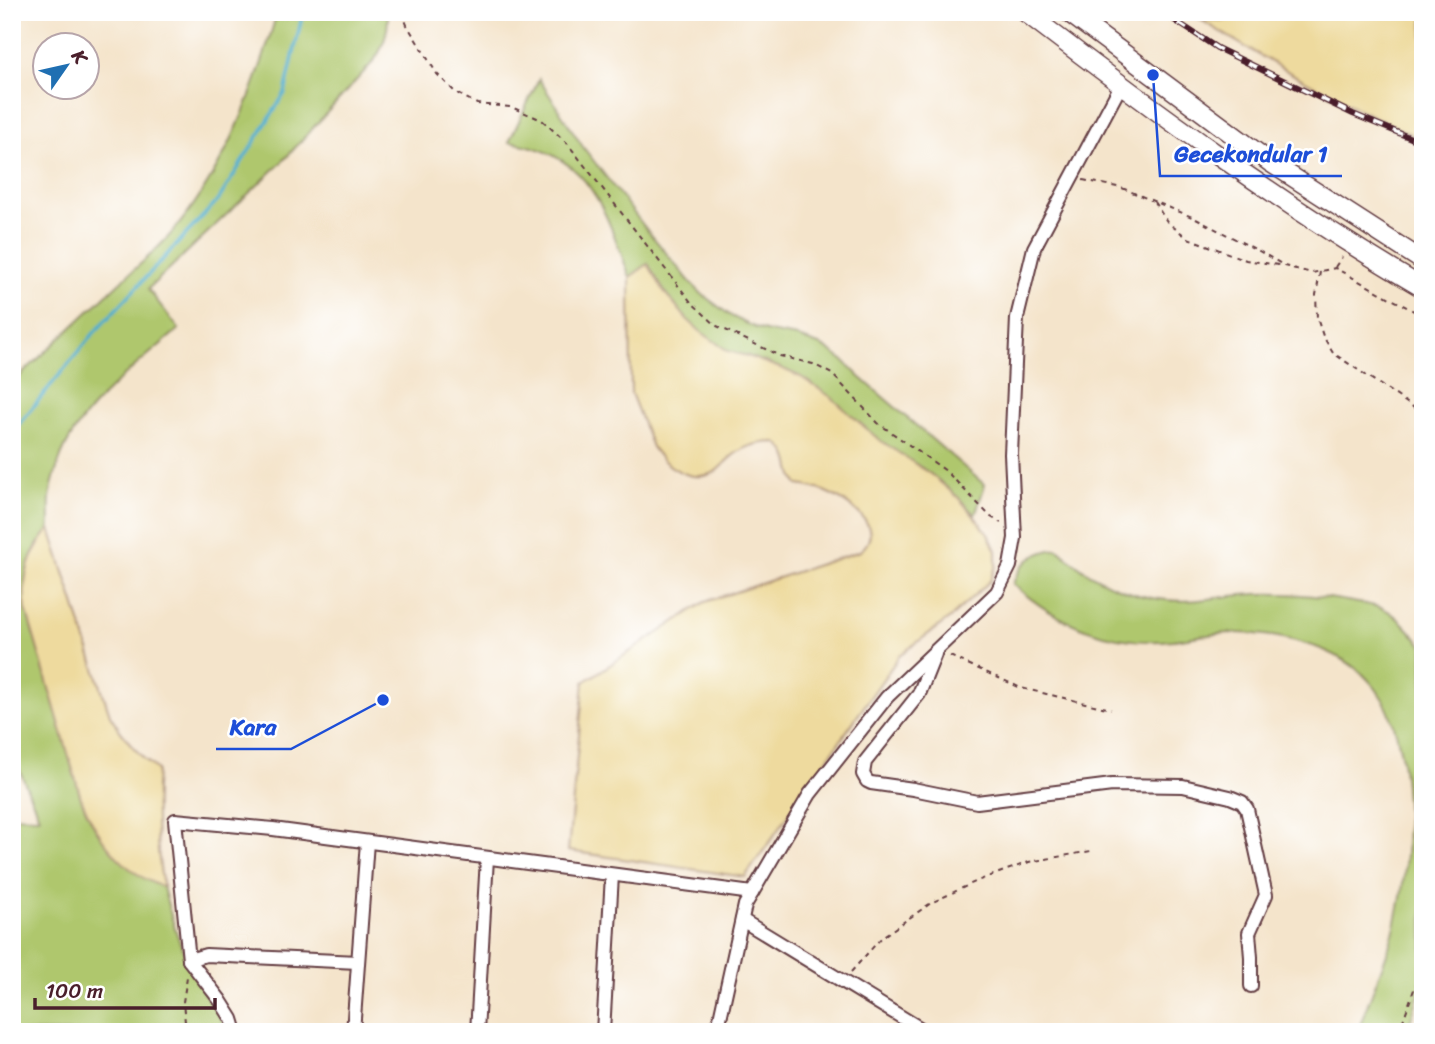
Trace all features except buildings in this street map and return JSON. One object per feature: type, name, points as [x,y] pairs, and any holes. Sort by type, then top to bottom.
[{"type":"highway","points":[[1025,12],[1262,186],[1423,288]]},
{"type":"highway","points":[[1068,12],[1271,163],[1423,261]]},
{"type":"street","points":[[717,1032],[745,905],[810,794],[887,697],[997,592],[1010,566],[1014,531],[1011,454],[1017,318],[1034,248],[1121,85]]},
{"type":"street","points":[[936,650],[919,694],[864,762],[863,774],[867,781],[977,802],[1112,785],[1183,786],[1219,793],[1242,802],[1247,809],[1266,895],[1249,933],[1251,986]]},
{"type":"street","points":[[236,1032],[220,1000],[189,960],[175,820],[274,829],[752,893]]},
{"type":"street","points":[[353,1032],[367,842]]},
{"type":"street","points":[[477,1032],[487,858]]},
{"type":"street","points":[[603,1032],[612,874]]},
{"type":"street","points":[[742,920],[926,1032]]},
{"type":"street","points":[[189,960],[206,955],[358,962]]},
{"type":"path","points":[[402,12],[437,74],[455,92],[477,104],[510,107],[542,120],[567,143],[691,302],[717,326],[780,356],[813,364],[832,374],[878,424],[946,471],[991,517],[1014,531]]},
{"type":"path","points":[[1070,178],[1122,188],[1192,217],[1284,266]]},
{"type":"path","points":[[1154,202],[1168,223],[1188,238],[1246,260],[1312,273],[1335,268],[1423,316]]},
{"type":"path","points":[[1320,272],[1316,295],[1317,318],[1323,337],[1333,353],[1423,416]]},
{"type":"path","points":[[936,650],[1021,688],[1111,709]]},
{"type":"path","points":[[843,982],[882,937],[931,902],[1029,862],[1091,851]]},
{"type":"path","points":[[186,1032],[183,1002],[189,960]]},
{"type":"path","points":[[1399,1032],[1423,964]]},
{"type":"green space","points":[[277,12],[388,12],[388,26],[374,61],[283,161],[148,289],[179,329],[110,389],[80,423],[68,442],[51,489],[49,530],[32,554],[25,585],[26,609],[86,810],[111,849],[128,865],[163,887],[187,961],[228,1032],[12,1032],[12,816],[39,817],[12,752],[12,385],[156,250],[194,204],[238,125],[260,69]]},
{"type":"green space","points":[[539,79],[583,147],[647,230],[703,295],[731,316],[756,328],[797,337],[824,347],[843,360],[985,485],[975,515],[938,480],[878,439],[813,385],[769,364],[727,351],[703,335],[672,302],[648,264],[630,277],[602,208],[576,172],[559,158],[537,148],[509,142]]},
{"type":"green space","points":[[1058,549],[1082,569],[1108,584],[1152,598],[1186,601],[1283,594],[1377,606],[1394,615],[1423,646],[1423,981],[1407,1032],[1358,1032],[1394,932],[1403,885],[1407,835],[1405,786],[1398,739],[1383,699],[1371,682],[1337,656],[1313,646],[1275,636],[1227,633],[1151,641],[1129,640],[1087,630],[1048,611],[1013,584],[1030,559],[1043,552]]},
{"type":"sand","points":[[1255,12],[1423,12],[1423,140],[1310,84],[1201,20],[1225,20]]},
{"type":"sand","points":[[648,264],[665,293],[700,331],[728,351],[801,377],[831,397],[877,438],[933,476],[960,499],[988,533],[996,551],[996,566],[990,581],[950,618],[900,655],[745,877],[568,851],[584,682],[705,602],[860,551],[868,542],[870,533],[861,516],[844,501],[812,487],[798,485],[792,474],[789,458],[776,442],[746,448],[713,473],[704,476],[678,471],[657,454],[631,393],[630,277]]},
{"type":"sand","points":[[50,529],[110,715],[131,745],[157,770],[156,829],[163,887],[135,873],[123,863],[103,840],[81,798],[26,609],[28,566]]},
{"type":"waterway","points":[[12,444],[19,424],[94,333],[219,199],[285,93],[303,12]]},
{"type":"railway","points":[[1162,12],[1217,48],[1353,114],[1423,143]]},
{"type":"place","name":"Gecekondular 1","points":[[1153,75]]},
{"type":"place","name":"Kara","points":[[383,700]]}]
